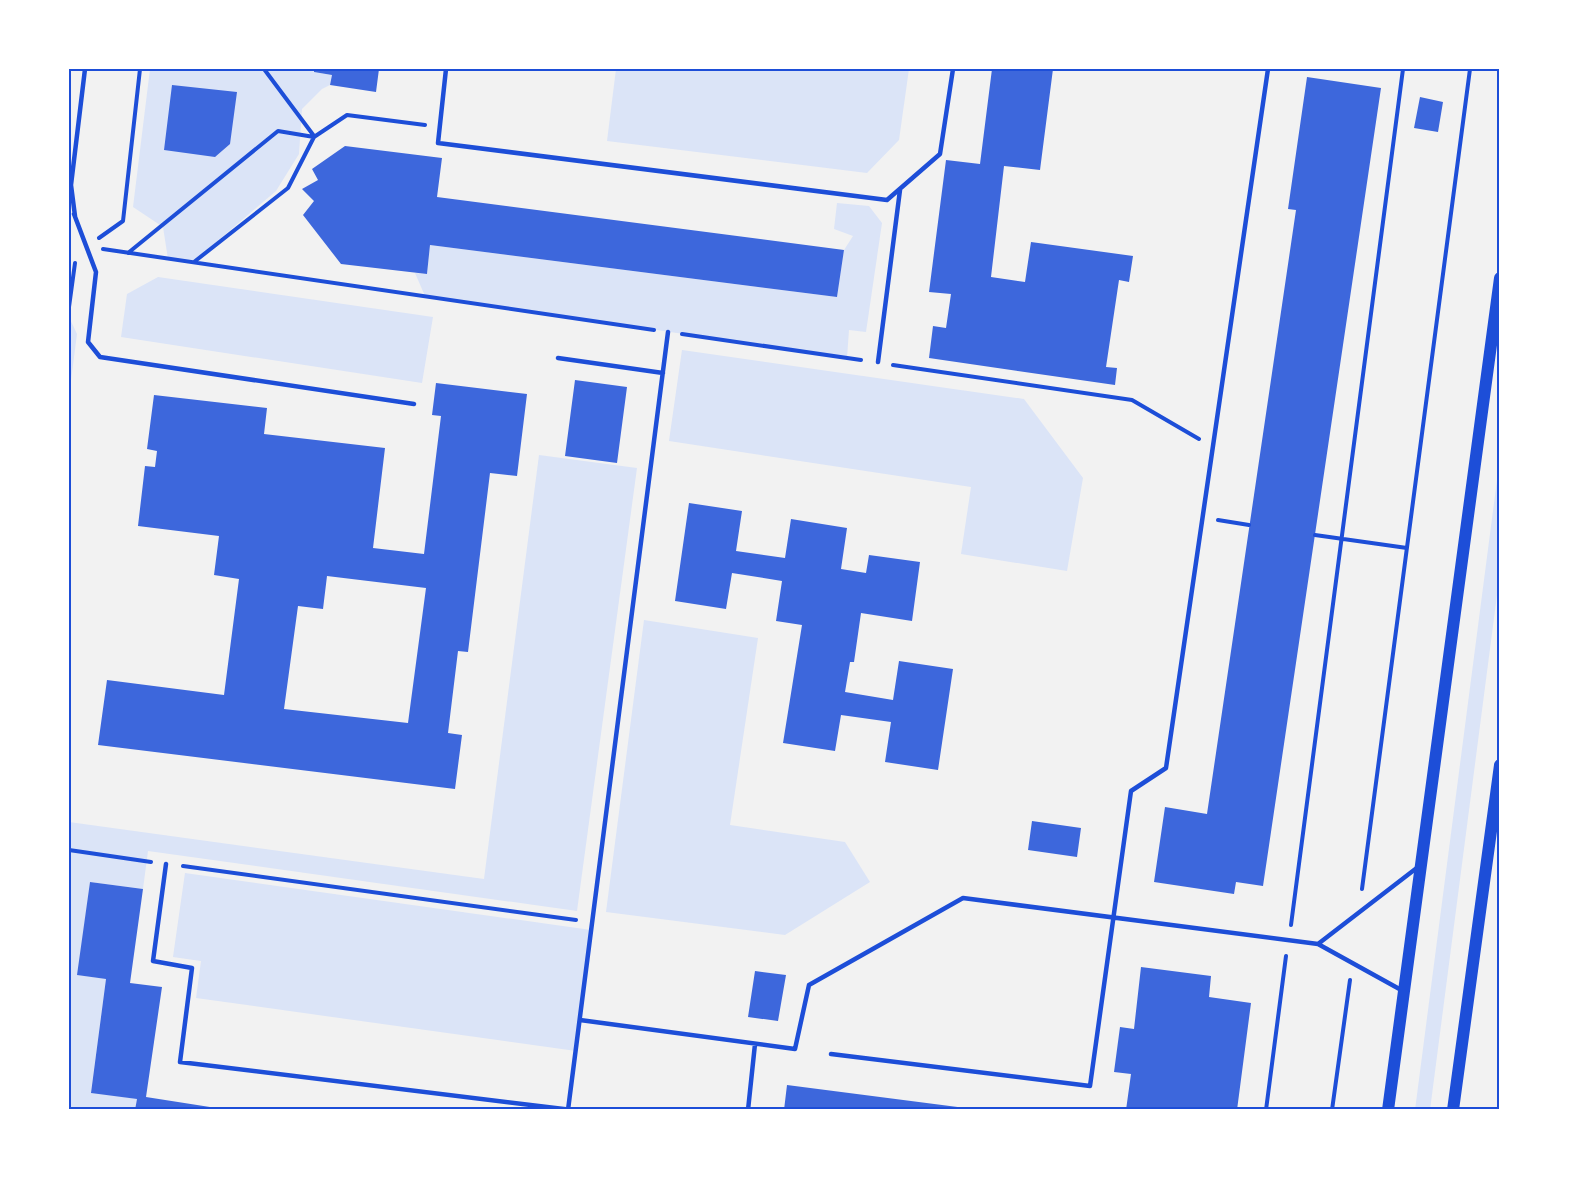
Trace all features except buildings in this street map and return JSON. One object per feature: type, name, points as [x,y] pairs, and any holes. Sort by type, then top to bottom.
[{"type":"main road","points":[[1388,1110],[1496,346],[1500,278]]},
{"type":"main road","points":[[1453,1110],[1498,797],[1500,765]]},
{"type":"lane","points":[[85,69],[71,184],[74,214],[96,272],[88,342],[100,357],[414,404]]},
{"type":"lane","points":[[446,69],[438,143],[887,200],[940,154],[953,69]]},
{"type":"lane","points":[[831,1054],[1090,1086],[1131,791],[1166,768],[1268,69]]},
{"type":"lane","points":[[878,362],[900,188]]},
{"type":"lane","points":[[166,864],[153,961],[192,968],[180,1062],[570,1110],[668,332]]},
{"type":"lane","points":[[558,358],[663,373]]},
{"type":"lane","points":[[1318,944],[1421,866]]},
{"type":"lane","points":[[580,1020],[795,1049],[809,985],[963,898],[1318,944],[1404,992]]},
{"type":"lane","points":[[748,1110],[756,1044]]},
{"type":"path","points":[[69,307],[76,254],[123,221],[140,69]]},
{"type":"path","points":[[264,69],[314,137]]},
{"type":"path","points":[[1266,1110],[1403,69]]},
{"type":"path","points":[[1359,913],[1470,69]]},
{"type":"path","points":[[193,262],[288,188],[314,137],[347,114],[440,127]]},
{"type":"path","points":[[128,253],[278,131],[314,137]]},
{"type":"path","points":[[87,247],[1132,400],[1213,447]]},
{"type":"path","points":[[1202,518],[1250,525]]},
{"type":"path","points":[[1315,535],[1407,548]]},
{"type":"path","points":[[69,850],[592,922]]},
{"type":"path","points":[[1332,1110],[1352,963]]},
{"type":"shaded area","points":[[150,69],[314,69],[314,72],[332,75],[330,85],[322,89],[302,109],[299,154],[276,191],[193,262],[168,259],[163,227],[133,207]]},
{"type":"shaded area","points":[[616,69],[909,69],[899,140],[867,173],[607,141]]},
{"type":"shaded area","points":[[837,203],[869,206],[882,223],[866,332],[849,330],[847,358],[425,296],[415,273],[427,274],[430,245],[837,297],[844,250],[853,236],[834,229]]},
{"type":"shaded area","points":[[158,277],[433,317],[422,383],[121,337],[127,294]]},
{"type":"shaded area","points":[[69,317],[77,334],[69,396]]},
{"type":"shaded area","points":[[682,350],[1024,399],[1083,478],[1067,571],[961,554],[971,487],[669,441]]},
{"type":"shaded area","points":[[539,455],[637,468],[577,911],[148,851],[143,889],[90,882],[78,975],[106,979],[91,1092],[137,1099],[135,1110],[69,1110],[69,822],[484,879]]},
{"type":"shaded area","points":[[1500,457],[1500,572],[1430,1110],[1415,1110]]},
{"type":"shaded area","points":[[644,620],[758,638],[730,825],[845,842],[870,882],[785,935],[606,912]]},
{"type":"shaded area","points":[[185,873],[591,930],[576,1051],[196,998],[201,961],[173,957]]}]
